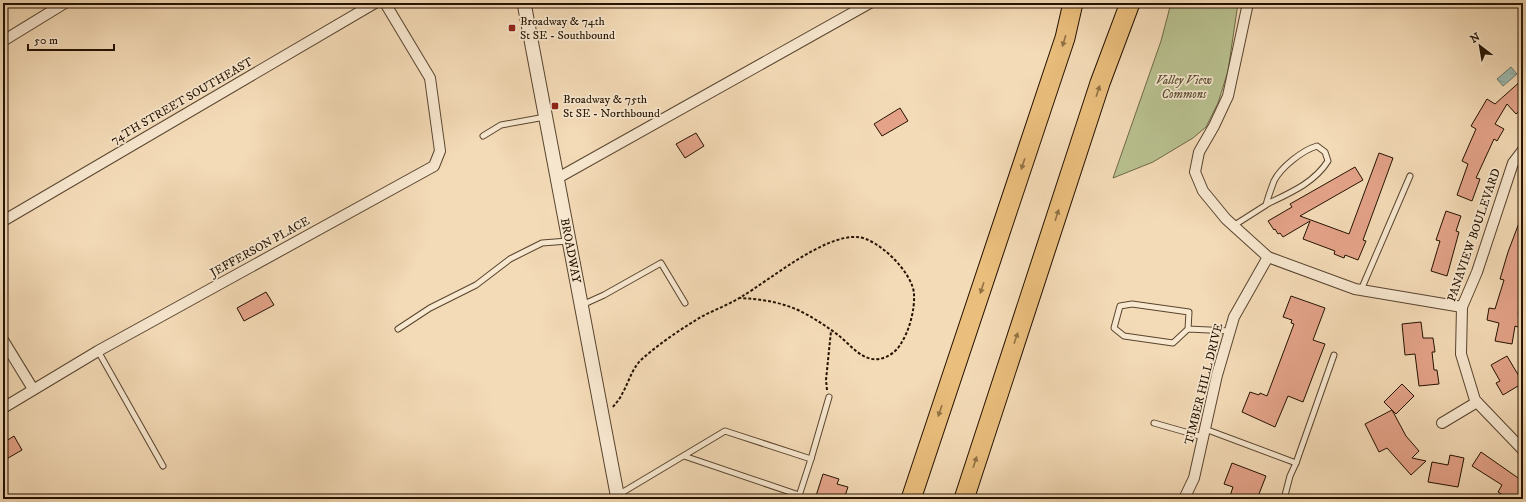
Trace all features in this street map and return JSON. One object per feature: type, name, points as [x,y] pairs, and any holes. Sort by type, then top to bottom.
[{"type":"highway","points":[[911,499],[1065,38],[1073,3]]},
{"type":"highway","points":[[964,499],[1100,83],[1130,3]]},
{"type":"street","points":[[3,41],[65,3]]},
{"type":"street","name":"74TH STREET SOUTHEAST","points":[[3,221],[375,3]]},
{"type":"street","name":"JEFFERSON PLACE","points":[[3,408],[98,352],[434,166],[440,151],[430,78],[385,3]]},
{"type":"street","name":"BROADWAY","points":[[524,3],[556,179],[618,497]]},
{"type":"street","points":[[556,179],[870,3]]},
{"type":"street","points":[[1248,3],[1228,96],[1214,126],[1199,152],[1195,172],[1203,191],[1226,220],[1268,258],[1355,289],[1462,307]]},
{"type":"street","name":"PANAVIEW BOULEVARD","points":[[1523,150],[1513,163],[1477,272],[1462,307],[1461,354],[1475,400],[1523,450]]},
{"type":"street","name":"TIMBER HILL DRIVE","points":[[1184,499],[1194,478],[1217,375],[1234,317],[1268,258]]},
{"type":"street","points":[[3,340],[33,389]]},
{"type":"street","points":[[1442,423],[1477,402]]},
{"type":"lane","points":[[483,136],[501,125],[545,117]]},
{"type":"lane","points":[[1233,226],[1266,205],[1302,186],[1322,170],[1328,161],[1326,152],[1318,146],[1308,148],[1292,160],[1275,179],[1266,205]]},
{"type":"lane","points":[[1361,290],[1410,176]]},
{"type":"lane","points":[[398,329],[430,308],[476,285],[510,259],[542,244],[568,241]]},
{"type":"lane","points":[[581,305],[604,295],[661,262],[685,303]]},
{"type":"lane","points":[[1188,329],[1189,312],[1132,304],[1120,306],[1114,328],[1124,336],[1173,343],[1188,329],[1230,331]]},
{"type":"lane","points":[[98,352],[163,466]]},
{"type":"lane","points":[[1284,499],[1290,476],[1334,355]]},
{"type":"lane","points":[[684,456],[799,497],[828,397]]},
{"type":"lane","points":[[1154,423],[1204,433],[1296,463]]},
{"type":"lane","points":[[618,497],[725,431],[811,459]]},
{"type":"path","points":[[603,421],[622,394],[640,360],[661,343],[700,318],[740,298],[788,265],[836,240],[857,237],[870,241],[881,248],[900,266],[912,283],[914,294],[913,307],[908,327],[900,346],[891,355],[879,359],[866,357],[853,350],[816,320],[780,303],[740,298]]},
{"type":"path","points":[[828,397],[826,380],[831,331]]},
{"type":"green space","name":"Valley View Commons","points":[[1171,3],[1238,3],[1228,71],[1218,103],[1206,127],[1193,138],[1153,162],[1113,178],[1161,41]]},
{"type":"water","points":[[1511,67],[1517,74],[1503,86],[1497,79]]},
{"type":"building","points":[[1523,79],[1523,108],[1516,114],[1507,104],[1495,124],[1504,129],[1497,141],[1494,139],[1476,178],[1480,179],[1472,201],[1457,195],[1468,164],[1462,161],[1476,129],[1471,126],[1487,99],[1495,104]]},
{"type":"building","points":[[900,108],[908,121],[882,136],[874,124]]},
{"type":"building","points":[[696,133],[704,146],[685,158],[676,144]]},
{"type":"building","points":[[1379,153],[1393,158],[1363,240],[1366,241],[1358,260],[1345,255],[1344,258],[1334,254],[1335,251],[1303,239],[1310,221],[1283,237],[1280,233],[1278,234],[1275,229],[1274,230],[1268,221],[1292,207],[1290,204],[1355,167],[1363,180],[1300,216],[1349,234]]},
{"type":"building","points":[[1446,211],[1461,216],[1456,231],[1459,232],[1447,276],[1431,271],[1440,241],[1436,240]]},
{"type":"building","points":[[1522,215],[1523,298],[1518,314],[1523,315],[1521,328],[1515,326],[1512,344],[1495,341],[1499,323],[1487,320],[1489,308],[1495,309],[1504,280],[1500,279],[1508,252]]},
{"type":"building","points":[[266,292],[274,305],[244,321],[237,308]]},
{"type":"building","points":[[1291,296],[1325,308],[1313,340],[1325,344],[1303,402],[1288,396],[1275,427],[1242,412],[1250,392],[1259,395],[1260,393],[1267,396],[1294,324],[1291,323],[1292,320],[1283,317]]},
{"type":"building","points":[[1421,322],[1423,338],[1433,338],[1435,352],[1432,352],[1434,370],[1437,370],[1439,384],[1419,386],[1415,354],[1405,355],[1402,324]]},
{"type":"building","points":[[1507,356],[1523,383],[1503,395],[1496,383],[1500,381],[1491,365]]},
{"type":"building","points":[[1402,384],[1414,396],[1396,414],[1384,402]]},
{"type":"building","points":[[1392,410],[1406,436],[1419,451],[1412,458],[1426,461],[1411,475],[1387,448],[1379,452],[1365,424]]},
{"type":"building","points":[[14,436],[22,450],[3,461],[3,443]]},
{"type":"building","points":[[1481,452],[1521,480],[1519,484],[1523,487],[1523,499],[1510,499],[1498,492],[1502,485],[1472,466]]},
{"type":"building","points":[[1450,455],[1464,458],[1458,487],[1428,482],[1432,462],[1448,465]]},
{"type":"building","points":[[1232,463],[1266,476],[1257,499],[1229,499],[1233,487],[1224,484]]},
{"type":"building","points":[[823,474],[839,479],[837,484],[848,487],[844,499],[815,499]]},
{"type":"place","name":"Broadway & 74th St SE - Southbound","points":[[512,28]]},
{"type":"place","name":"Broadway & 75th St SE - Northbound","points":[[555,106]]}]
